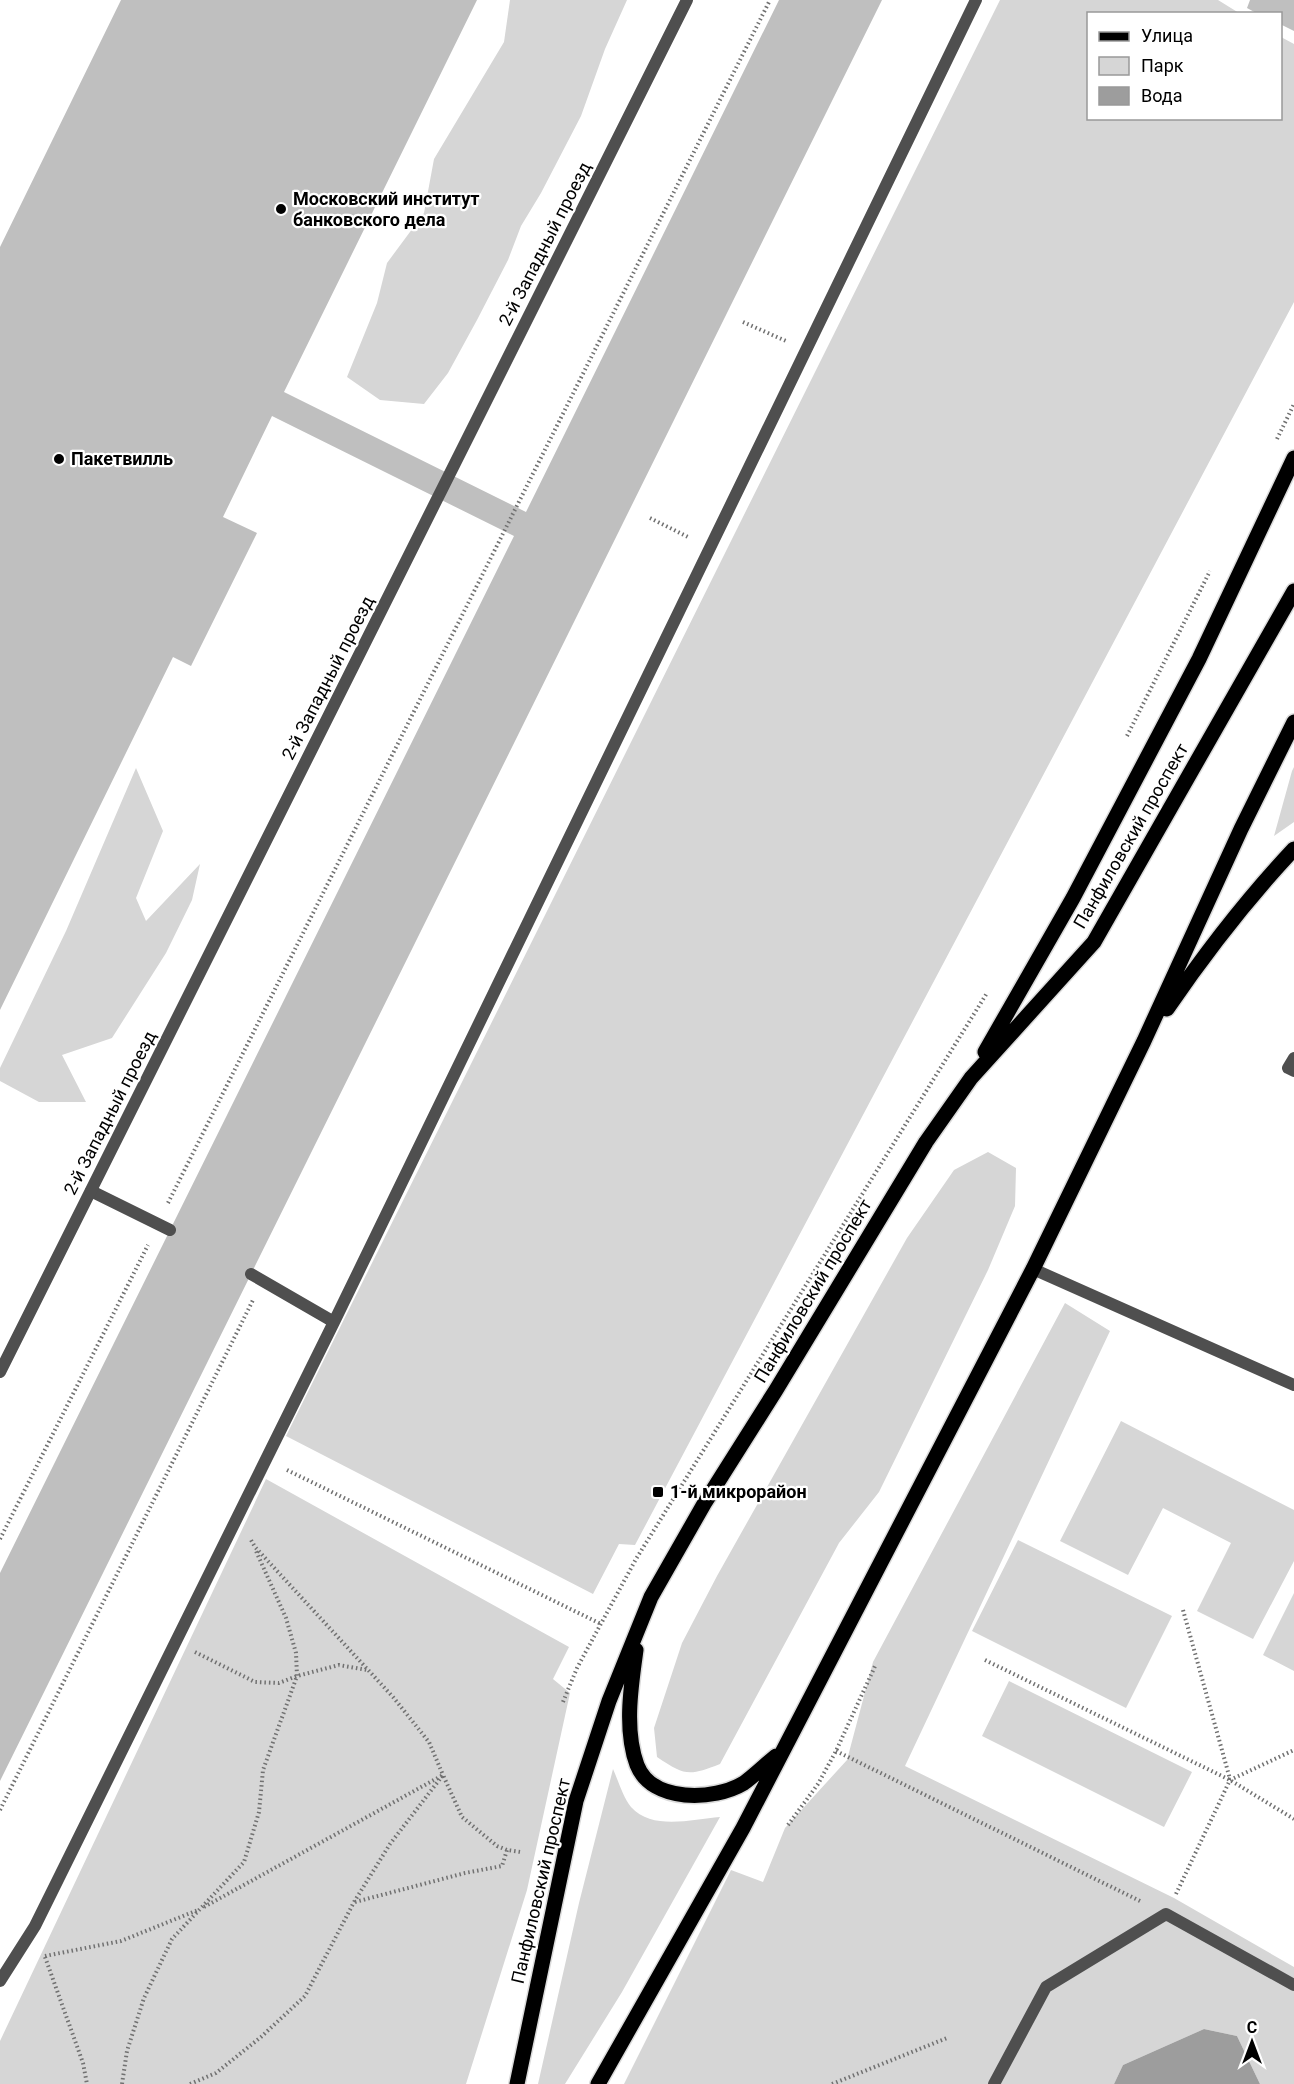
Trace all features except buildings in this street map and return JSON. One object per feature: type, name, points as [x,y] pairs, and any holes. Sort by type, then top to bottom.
[{"type":"main road","points":[[970,1078],[1073,898],[1193,670],[1294,458]]},
{"type":"main road","name":"Панфиловский проспект","points":[[517,2084],[576,1802],[609,1701],[651,1598],[704,1504],[926,1142],[970,1078],[1094,942],[1294,591]]},
{"type":"main road","points":[[598,2084],[743,1828],[1033,1269],[1144,1041],[1241,829],[1294,722]]},
{"type":"main road","points":[[1144,1041],[1212,945],[1294,849]]},
{"type":"main road","points":[[640,1624],[632,1681],[631,1735],[637,1766],[647,1780],[667,1793],[691,1796],[719,1792],[743,1784],[782,1750]]},
{"type":"street","name":"2-й Западный проезд","points":[[0,1372],[687,0]]},
{"type":"street","points":[[0,1981],[35,1926],[334,1322],[976,0]]},
{"type":"street","points":[[1294,1058],[1288,1068],[1294,1071]]},
{"type":"street","points":[[91,1191],[170,1230]]},
{"type":"street","points":[[1033,1269],[1294,1384]]},
{"type":"street","points":[[251,1274],[334,1322]]},
{"type":"street","points":[[994,2084],[1046,1987],[1166,1914],[1294,1985]]},
{"type":"path","points":[[0,1539],[770,0]]},
{"type":"path","points":[[743,322],[806,350]]},
{"type":"path","points":[[1273,447],[1294,404]]},
{"type":"path","points":[[650,518],[710,548]]},
{"type":"path","points":[[1122,746],[1214,565]]},
{"type":"path","points":[[563,1702],[577,1668],[636,1559],[992,985]]},
{"type":"path","points":[[0,1810],[263,1281]]},
{"type":"path","points":[[266,1459],[602,1624]]},
{"type":"path","points":[[122,2084],[127,2051],[144,1998],[172,1939],[244,1862],[259,1812],[263,1770],[297,1676],[296,1653],[286,1618],[255,1547],[238,1516]]},
{"type":"path","points":[[255,1547],[393,1697],[429,1742],[462,1816],[498,1845],[507,1850],[521,1852]]},
{"type":"path","points":[[1183,1610],[1230,1780]]},
{"type":"path","points":[[176,1641],[255,1682],[279,1683],[339,1665],[368,1670]]},
{"type":"path","points":[[985,1660],[1230,1780],[1294,1819]]},
{"type":"path","points":[[788,1826],[818,1784],[836,1751],[876,1664]]},
{"type":"path","points":[[836,1751],[1166,1914],[1230,1780],[1294,1750]]},
{"type":"path","points":[[190,2084],[216,2073],[261,2037],[305,1996],[354,1902],[390,1844],[443,1775]]},
{"type":"path","points":[[45,1956],[121,1941],[200,1909],[443,1775]]},
{"type":"path","points":[[354,1902],[502,1866],[507,1850]]},
{"type":"path","points":[[35,1926],[83,2063],[87,2084]]},
{"type":"path","points":[[832,2084],[947,2038]]},
{"type":"green space","points":[[510,0],[627,0],[605,49],[581,116],[521,226],[508,260],[448,373],[424,404],[380,400],[347,377],[377,303],[387,263],[424,213],[434,159],[504,42]]},
{"type":"green space","points":[[1000,0],[1218,0],[1237,12],[1087,12],[1087,120],[1282,120],[1282,38],[1294,44],[1294,302],[635,1545],[619,1544],[593,1594],[286,1436]]},
{"type":"green space","points":[[1294,767],[1294,822],[1274,836],[1292,771]]},
{"type":"green space","points":[[136,768],[163,831],[136,898],[146,921],[200,864],[192,900],[166,953],[112,1038],[62,1055],[86,1102],[39,1102],[0,1081],[0,1068],[66,931]]},
{"type":"green space","points":[[988,1152],[1016,1168],[1015,1206],[988,1270],[879,1492],[839,1543],[720,1764],[694,1772],[674,1768],[657,1757],[654,1728],[682,1643],[717,1576],[907,1238],[954,1170]]},
{"type":"green space","points":[[1065,1303],[1110,1331],[905,1766],[1174,1898],[1294,1967],[1294,2084],[1260,2084],[1237,2036],[1204,2029],[1123,2065],[1114,2084],[624,2084],[731,1870],[763,1882],[785,1828],[847,1760],[873,1662]]},
{"type":"green space","points":[[1121,1421],[1294,1510],[1294,1561],[1253,1639],[1197,1611],[1231,1543],[1163,1508],[1128,1575],[1060,1541]]},
{"type":"green space","points":[[266,1479],[569,1647],[553,1679],[570,1693],[527,1890],[466,2084],[0,2084],[0,2041]]},
{"type":"green space","points":[[1018,1540],[1172,1616],[1126,1708],[972,1631]]},
{"type":"green space","points":[[1294,1593],[1294,1671],[1263,1655]]},
{"type":"green space","points":[[1009,1681],[1192,1772],[1164,1827],[982,1736]]},
{"type":"green space","points":[[613,1769],[628,1803],[640,1814],[650,1819],[673,1822],[720,1817],[622,1992],[565,2084],[538,2084],[579,1903]]},
{"type":"water","points":[[1204,2029],[1237,2036],[1260,2084],[1114,2084],[1123,2065]]},
{"type":"place","name":"Московский институт банковского дела","points":[[281,209]]},
{"type":"place","name":"Пакетвилль","points":[[59,459]]},
{"type":"place","name":"1-й микрорайон","points":[[658,1492]]}]
